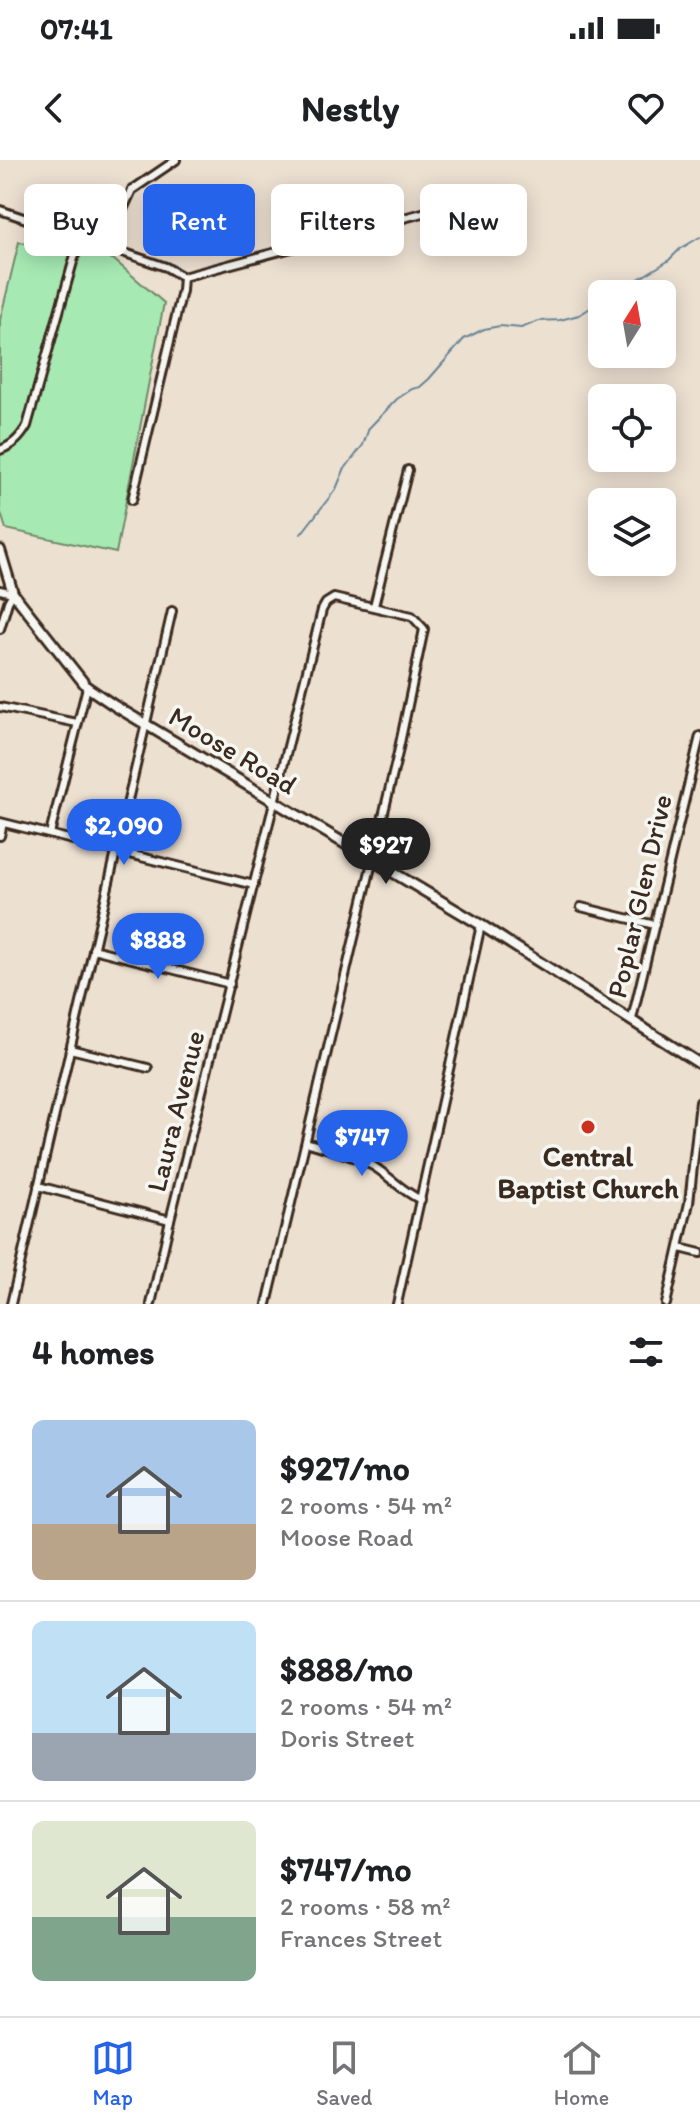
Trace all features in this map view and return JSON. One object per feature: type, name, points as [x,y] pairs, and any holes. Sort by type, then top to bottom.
[{"type":"street","points":[[127,201],[132,190],[176,160]]},
{"type":"street","points":[[0,210],[24,218]]},
{"type":"street","points":[[127,253],[166,267],[183,277],[420,214]]},
{"type":"street","points":[[0,450],[11,446],[27,426],[75,256]]},
{"type":"street","points":[[132,500],[157,402],[183,277]]},
{"type":"street","points":[[267,1304],[373,859],[424,629],[412,616],[374,606],[408,470]]},
{"type":"street","name":"Moose Road","points":[[0,550],[13,593],[87,687],[481,925],[700,1064]]},
{"type":"street","points":[[0,590],[13,593],[0,629]]},
{"type":"street","name":"Laura Avenue","points":[[151,1304],[322,610],[334,598],[374,606]]},
{"type":"street","points":[[11,1304],[172,611]]},
{"type":"street","points":[[50,834],[87,687]]},
{"type":"street","points":[[0,707],[77,723]]},
{"type":"street","name":"Poplar Glen Drive","points":[[632,1019],[700,736]]},
{"type":"street","points":[[0,836],[2,823],[254,885]]},
{"type":"street","points":[[581,907],[655,925]]},
{"type":"street","points":[[397,1304],[481,925]]},
{"type":"street","points":[[93,949],[230,984]]},
{"type":"street","points":[[70,1049],[148,1068]]},
{"type":"street","points":[[666,1304],[689,1203],[700,1102]]},
{"type":"street","points":[[306,1142],[375,1167],[405,1193],[421,1200]]},
{"type":"street","points":[[38,1186],[170,1220]]},
{"type":"street","points":[[680,1248],[700,1253]]},
{"type":"green space","points":[[19,242],[24,243],[24,256],[96,256],[113,259],[164,303],[116,553],[6,529],[0,510],[0,320]]},
{"type":"waterway","points":[[637,280],[700,237]]},
{"type":"waterway","points":[[301,534],[336,489],[344,470],[363,445],[369,428],[397,399],[429,379],[464,339],[484,329],[500,326],[521,328],[539,321],[579,315],[588,310]]},
{"type":"place","name":"Central Baptist Church","points":[[588,1127]]}]
